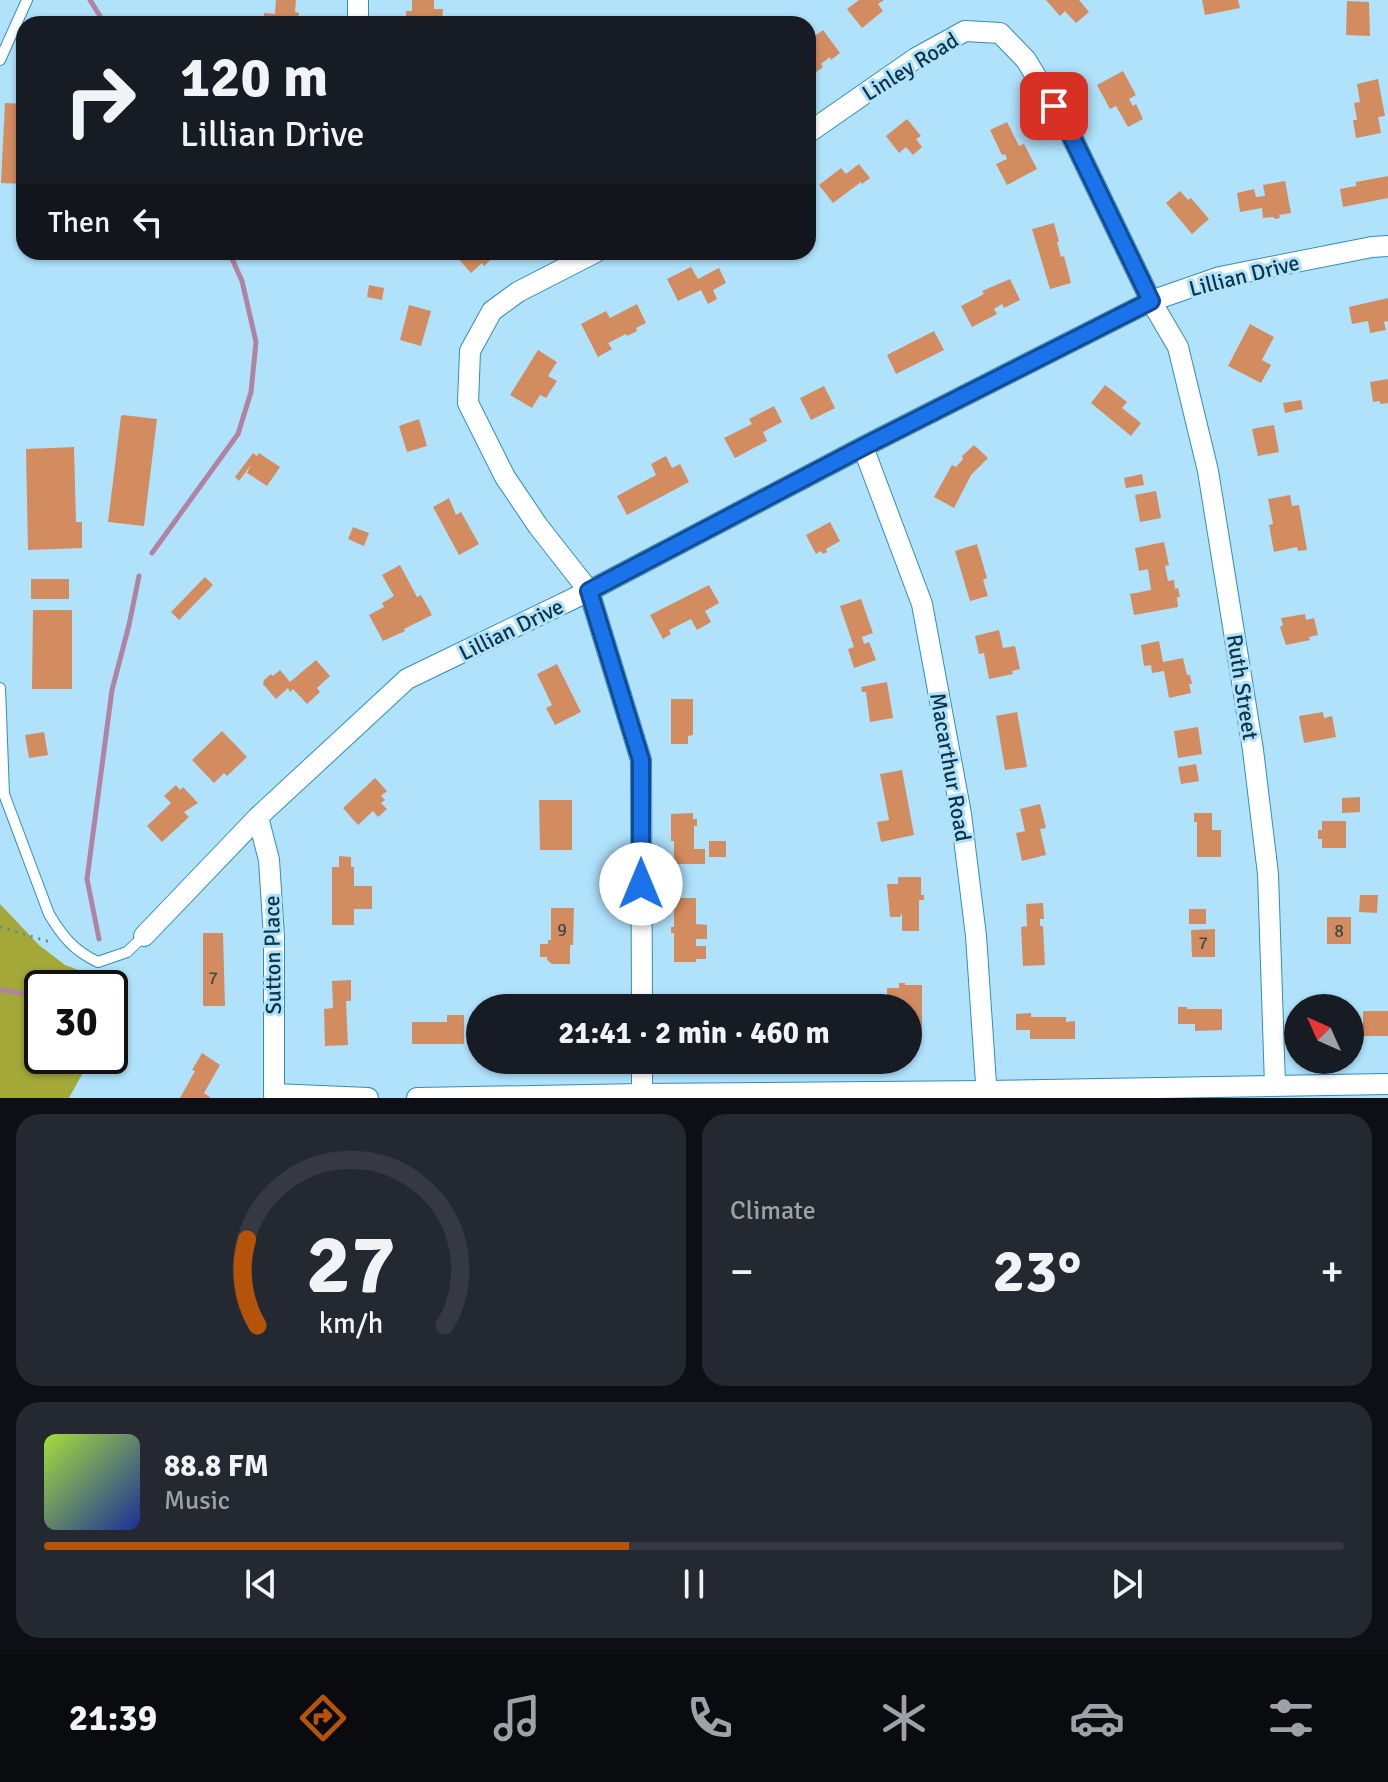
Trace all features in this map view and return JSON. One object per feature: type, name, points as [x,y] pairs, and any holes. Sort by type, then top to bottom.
[{"type":"street","name":"Linley Road","points":[[816,127],[916,58],[965,31],[1000,33],[1026,60],[1068,129],[1151,301]]},
{"type":"street","name":"Lillian Drive","points":[[144,936],[258,817],[407,679],[589,591],[1151,301],[1220,277],[1388,246]]},
{"type":"street","points":[[580,260],[518,292],[492,311],[470,351],[468,403],[505,477],[538,526],[589,591],[641,760],[642,994]]},
{"type":"street","name":"Ruth Street","points":[[1151,301],[1178,347],[1211,486],[1253,750],[1268,874],[1275,1085]]},
{"type":"street","name":"Macarthur Road","points":[[863,447],[922,604],[961,814],[976,936],[987,1095]]},
{"type":"street","name":"Sutton Place","points":[[258,817],[269,860],[274,937],[273,1096]]},
{"type":"street","points":[[642,1074],[642,1094]]},
{"type":"street","points":[[417,1098],[642,1094],[987,1095],[1388,1084]]},
{"type":"street","points":[[273,1096],[368,1098]]},
{"type":"lane","points":[[0,60],[16,24]]},
{"type":"lane","points":[[0,688],[4,794],[49,914],[81,954],[98,962],[127,952],[144,936]]},
{"type":"path","points":[[0,927],[54,943]]},
{"type":"shaded area","points":[[0,904],[39,945],[65,965],[78,970],[24,970],[24,1074],[82,1074],[69,1098],[0,1098]]},
{"type":"building","points":[[276,0],[296,0],[295,12],[299,16],[264,16],[264,13],[275,14]]},
{"type":"building","points":[[412,0],[434,0],[434,9],[443,9],[443,16],[406,16],[406,11],[412,11]]},
{"type":"building","points":[[859,0],[884,0],[878,4],[883,11],[862,28],[847,9]]},
{"type":"building","points":[[1046,0],[1079,0],[1089,12],[1076,23],[1065,11],[1060,16]]},
{"type":"building","points":[[1202,0],[1238,0],[1240,8],[1205,15]]},
{"type":"building","points":[[1347,1],[1369,2],[1370,36],[1346,35]]},
{"type":"building","points":[[823,30],[840,53],[821,64],[823,67],[816,72],[816,35]]},
{"type":"building","points":[[1123,71],[1136,95],[1129,99],[1133,106],[1136,104],[1143,119],[1128,127],[1116,106],[1110,109],[1097,85]]},
{"type":"building","points":[[1378,79],[1385,116],[1378,117],[1381,133],[1356,138],[1354,103],[1360,102],[1357,84]]},
{"type":"building","points":[[5,103],[16,104],[16,184],[1,183]]},
{"type":"building","points":[[907,119],[921,136],[916,139],[922,147],[913,155],[906,147],[899,153],[886,136]]},
{"type":"building","points":[[1007,122],[1019,146],[1024,144],[1037,169],[1007,185],[996,164],[1007,159],[990,130]]},
{"type":"building","points":[[859,164],[870,178],[833,203],[819,185],[841,168],[846,174]]},
{"type":"building","points":[[1388,176],[1388,198],[1343,207],[1340,189],[1356,186],[1356,182]]},
{"type":"building","points":[[1285,181],[1291,213],[1275,219],[1263,218],[1262,208],[1240,212],[1237,193],[1254,189],[1256,197],[1265,196],[1263,185]]},
{"type":"building","points":[[1180,191],[1188,200],[1191,198],[1209,219],[1192,234],[1166,203]]},
{"type":"building","points":[[1054,223],[1061,257],[1064,256],[1071,283],[1050,289],[1032,229]]},
{"type":"building","points":[[459,260],[490,260],[484,266],[482,263],[471,273]]},
{"type":"building","points":[[691,267],[698,279],[719,268],[726,283],[713,290],[717,299],[708,304],[701,290],[678,301],[667,279]]},
{"type":"building","points":[[1010,279],[1020,300],[1004,308],[1002,304],[994,309],[997,314],[972,327],[961,306],[984,294],[982,291]]},
{"type":"building","points":[[369,285],[384,288],[382,300],[367,297]]},
{"type":"building","points":[[1388,298],[1388,321],[1384,322],[1386,330],[1370,333],[1368,321],[1352,324],[1349,307]]},
{"type":"building","points":[[637,304],[646,323],[636,328],[637,331],[608,343],[612,349],[598,357],[581,324],[606,311],[610,318]]},
{"type":"building","points":[[409,305],[431,311],[421,346],[400,340]]},
{"type":"building","points":[[1250,324],[1274,337],[1262,360],[1271,365],[1261,383],[1228,366]]},
{"type":"building","points":[[934,331],[944,350],[896,374],[887,355]]},
{"type":"building","points":[[538,350],[557,362],[548,376],[557,381],[546,398],[540,395],[532,408],[510,395]]},
{"type":"building","points":[[1388,379],[1388,403],[1373,402],[1370,382]]},
{"type":"building","points":[[1105,385],[1127,402],[1122,408],[1141,423],[1131,436],[1091,403]]},
{"type":"building","points":[[824,386],[835,408],[811,420],[800,398]]},
{"type":"building","points":[[1301,400],[1303,409],[1285,413],[1283,403]]},
{"type":"building","points":[[774,406],[782,422],[763,432],[767,441],[735,458],[724,438],[752,424],[749,419]]},
{"type":"building","points":[[123,415],[157,419],[144,526],[108,522]]},
{"type":"building","points":[[419,419],[427,446],[407,452],[399,426]]},
{"type":"building","points":[[1274,425],[1279,452],[1258,456],[1252,429]]},
{"type":"building","points":[[974,445],[988,458],[971,475],[954,508],[934,497],[952,465],[956,467]]},
{"type":"building","points":[[74,447],[76,522],[82,522],[82,548],[28,550],[26,449]]},
{"type":"building","points":[[253,453],[257,456],[259,453],[280,467],[267,486],[247,473],[251,465],[239,481],[235,477]]},
{"type":"building","points":[[666,456],[672,468],[680,464],[689,482],[627,515],[617,496],[656,475],[651,464]]},
{"type":"building","points":[[1142,474],[1144,485],[1126,488],[1124,478]]},
{"type":"building","points":[[1156,491],[1161,518],[1140,522],[1135,495]]},
{"type":"building","points":[[1290,495],[1292,506],[1299,505],[1307,550],[1298,551],[1297,547],[1274,552],[1268,499]]},
{"type":"building","points":[[449,498],[456,515],[461,512],[479,544],[459,555],[433,507]]},
{"type":"building","points":[[830,522],[840,541],[826,549],[827,552],[816,554],[806,535]]},
{"type":"building","points":[[353,527],[369,533],[364,546],[348,539]]},
{"type":"building","points":[[1164,542],[1169,565],[1165,566],[1168,581],[1174,580],[1175,589],[1178,588],[1178,607],[1134,615],[1130,594],[1151,590],[1148,569],[1139,571],[1135,548]]},
{"type":"building","points":[[977,544],[987,578],[983,580],[988,596],[970,601],[955,551]]},
{"type":"building","points":[[400,565],[417,597],[421,595],[432,615],[383,641],[369,615],[384,607],[382,603],[394,596],[382,575]]},
{"type":"building","points":[[205,577],[213,585],[179,620],[171,612]]},
{"type":"building","points":[[31,579],[69,579],[69,599],[31,599]]},
{"type":"building","points":[[709,585],[719,603],[705,611],[711,622],[697,630],[691,619],[669,630],[671,634],[663,639],[650,615]]},
{"type":"building","points":[[861,599],[873,633],[862,637],[864,644],[869,642],[876,660],[854,668],[848,649],[854,647],[840,606]]},
{"type":"building","points":[[33,610],[72,610],[72,689],[32,689]]},
{"type":"building","points":[[1305,614],[1306,620],[1314,618],[1318,635],[1286,645],[1280,627],[1283,625],[1281,618]]},
{"type":"building","points":[[999,630],[1003,648],[1015,646],[1020,669],[1012,671],[1013,674],[989,679],[984,653],[979,654],[975,636]]},
{"type":"building","points":[[1159,641],[1163,662],[1183,658],[1187,675],[1190,675],[1191,693],[1169,698],[1164,671],[1152,673],[1151,665],[1144,666],[1141,645]]},
{"type":"building","points":[[316,660],[330,676],[317,688],[320,692],[307,704],[293,689],[290,692],[288,688],[276,699],[263,684],[271,674],[273,676],[280,670],[290,682]]},
{"type":"building","points":[[557,664],[581,712],[555,725],[546,708],[552,705],[537,674]]},
{"type":"building","points":[[887,682],[893,718],[870,722],[866,692],[862,692],[861,687]]},
{"type":"building","points":[[671,699],[693,699],[693,735],[688,736],[688,744],[671,744]]},
{"type":"building","points":[[1017,712],[1027,767],[1005,770],[996,716]]},
{"type":"building","points":[[1323,712],[1324,718],[1332,716],[1336,737],[1304,743],[1299,716]]},
{"type":"building","points":[[1198,727],[1202,754],[1178,758],[1174,731]]},
{"type":"building","points":[[222,731],[247,757],[227,776],[224,773],[214,783],[192,760]]},
{"type":"building","points":[[44,732],[48,755],[29,758],[25,735]]},
{"type":"building","points":[[1196,764],[1199,781],[1181,784],[1178,767]]},
{"type":"building","points":[[902,770],[914,835],[881,842],[877,822],[889,820],[880,774]]},
{"type":"building","points":[[375,778],[387,791],[381,796],[385,800],[381,803],[387,809],[378,817],[373,811],[358,825],[343,808]]},
{"type":"building","points":[[176,785],[180,790],[183,787],[198,803],[184,812],[189,817],[162,842],[147,826],[171,803],[164,796]]},
{"type":"building","points":[[1360,797],[1360,812],[1342,813],[1342,798]]},
{"type":"building","points":[[539,800],[572,800],[572,850],[540,850]]},
{"type":"building","points":[[1040,804],[1046,828],[1040,829],[1046,855],[1022,861],[1016,833],[1025,831],[1020,809]]},
{"type":"building","points":[[693,813],[693,819],[697,819],[694,849],[705,849],[705,864],[674,864],[671,814]]},
{"type":"building","points":[[1194,813],[1212,813],[1212,830],[1221,830],[1221,857],[1197,857]]},
{"type":"building","points":[[1322,821],[1346,821],[1346,848],[1322,848],[1318,830],[1322,830]]},
{"type":"building","points":[[709,841],[726,841],[726,857],[709,857]]},
{"type":"building","points":[[339,856],[351,857],[354,886],[372,886],[372,909],[354,909],[354,925],[332,925],[332,867],[339,867]]},
{"type":"building","points":[[898,877],[921,877],[924,900],[919,900],[919,931],[902,931],[902,913],[900,917],[890,917],[887,884],[898,884]]},
{"type":"building","points":[[1360,895],[1378,895],[1377,913],[1359,912]]},
{"type":"building","points":[[674,898],[696,898],[696,924],[707,925],[707,939],[696,939],[696,946],[706,946],[706,959],[674,962],[674,933],[671,933],[671,927],[674,927]]},
{"type":"building","points":[[1043,903],[1044,919],[1040,919],[1040,926],[1043,926],[1045,965],[1023,966],[1021,927],[1027,926],[1026,904]]},
{"type":"building","points":[[551,908],[574,908],[570,964],[552,964],[547,957],[540,957],[540,944],[548,944],[551,940]]},
{"type":"building","points":[[1189,909],[1206,909],[1206,924],[1189,924]]},
{"type":"building","points":[[1327,917],[1351,917],[1351,944],[1327,944]]},
{"type":"building","points":[[1215,929],[1215,957],[1192,957],[1191,930]]},
{"type":"building","points":[[203,933],[223,933],[225,1006],[203,1006]]},
{"type":"building","points":[[351,980],[351,1001],[346,1001],[348,1045],[325,1046],[324,1009],[333,1008],[332,981]]},
{"type":"building","points":[[899,983],[922,985],[922,994],[887,994],[887,988],[899,988]]},
{"type":"building","points":[[1178,1007],[1222,1009],[1222,1030],[1195,1031],[1195,1024],[1178,1024]]},
{"type":"building","points":[[1364,1011],[1388,1011],[1388,1036],[1364,1036]]},
{"type":"building","points":[[1031,1013],[1031,1017],[1066,1017],[1066,1022],[1075,1021],[1075,1039],[1030,1039],[1030,1030],[1016,1030],[1016,1014]]},
{"type":"building","points":[[447,1015],[464,1015],[464,1044],[412,1044],[412,1022],[447,1022]]},
{"type":"building","points":[[202,1053],[220,1065],[204,1093],[211,1098],[180,1098],[195,1071],[192,1070]]},
{"type":"waterway","points":[[90,0],[100,16]]},
{"type":"waterway","points":[[152,553],[238,434],[251,392],[256,342],[242,281],[233,260]]},
{"type":"waterway","points":[[99,939],[87,879],[112,690],[139,576]]},
{"type":"waterway","points":[[0,990],[24,993]]},
{"type":"route","points":[[641,884],[641,760],[589,591],[1151,301],[1054,106]]}]
